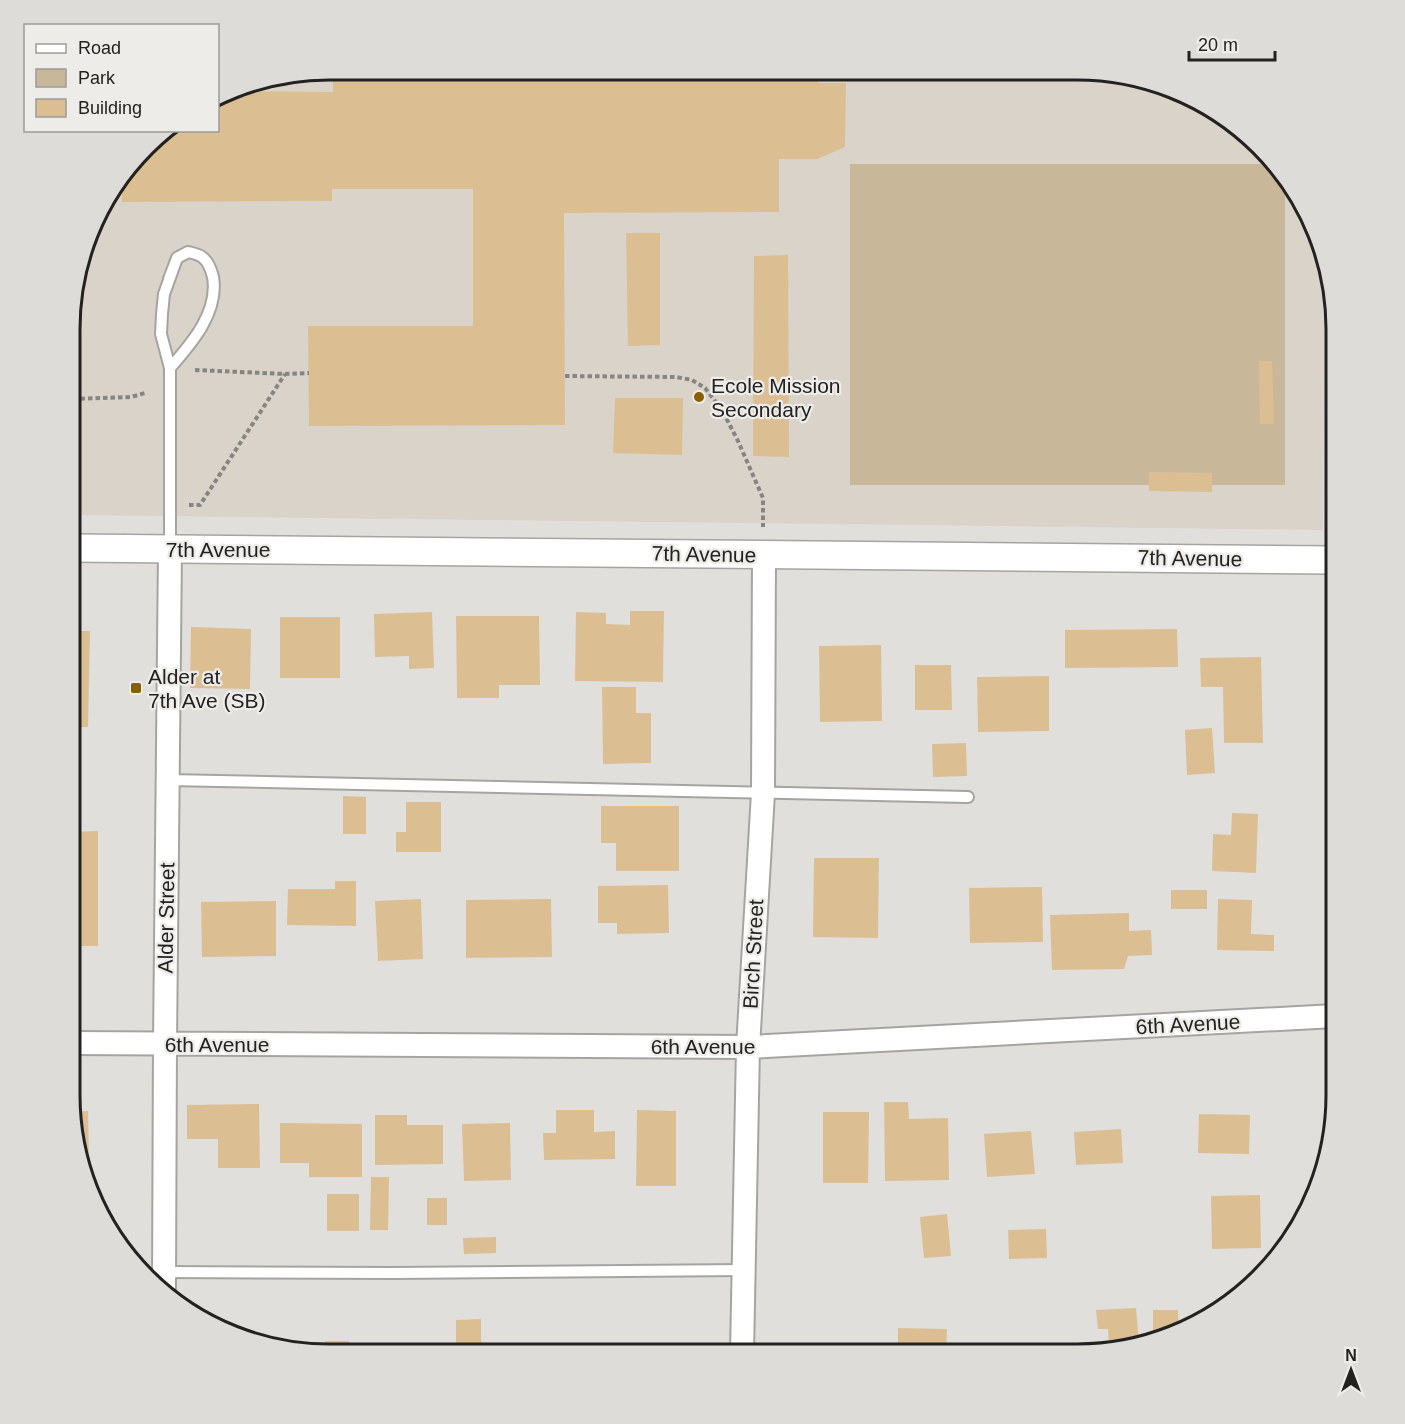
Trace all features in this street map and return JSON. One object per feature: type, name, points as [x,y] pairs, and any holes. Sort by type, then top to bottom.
[{"type":"street","name":"7th Avenue","points":[[80,548],[1326,560]]},
{"type":"street","name":"Alder Street","points":[[164,1280],[170,549]]},
{"type":"street","name":"Birch Street","points":[[742,1344],[748,1047],[763,793],[764,554]]},
{"type":"street","name":"6th Avenue","points":[[80,1043],[748,1047],[1326,1016]]},
{"type":"lane","points":[[170,368],[193,341],[203,324],[215,288],[211,268],[202,256],[188,252],[177,258],[164,294],[161,334],[170,368],[170,549]]},
{"type":"lane","points":[[168,780],[968,797]]},
{"type":"lane","points":[[164,1280],[394,1274],[744,1270]]},
{"type":"path","points":[[195,370],[309,373]]},
{"type":"path","points":[[170,505],[200,505],[285,374]]},
{"type":"path","points":[[565,376],[676,376],[692,380],[705,388],[722,410],[763,498],[764,554]]},
{"type":"path","points":[[80,399],[131,397],[145,393]]},
{"type":"shaded area","name":"Ecole Mission Secondary","points":[[312,80],[1093,80],[1125,84],[1172,98],[1187,105],[1215,121],[1241,141],[1264,164],[1284,190],[1307,233],[1321,280],[1325,309],[1323,530],[80,515],[80,312],[84,280],[98,233],[105,218],[121,190],[152,152],[176,132],[219,132],[219,105],[280,84]]},
{"type":"green space","points":[[850,164],[1264,164],[1284,190],[1285,485],[850,485]]},
{"type":"building","points":[[333,80],[818,80],[818,83],[846,83],[845,147],[817,159],[779,159],[779,212],[564,213],[565,425],[309,426],[308,326],[473,326],[473,189],[332,189],[332,201],[122,202],[122,189],[152,152],[176,132],[219,132],[219,105],[233,98],[254,91],[333,92]]},
{"type":"building","points":[[626,233],[660,233],[660,345],[628,346]]},
{"type":"building","points":[[788,255],[789,457],[753,456],[754,256]]},
{"type":"building","points":[[1259,361],[1272,361],[1274,424],[1260,424]]},
{"type":"building","points":[[615,398],[683,398],[682,455],[613,453]]},
{"type":"building","points":[[1149,472],[1212,473],[1212,492],[1149,491]]},
{"type":"building","points":[[630,611],[664,611],[663,682],[575,681],[576,612],[606,613],[606,624],[630,625]]},
{"type":"building","points":[[432,612],[434,668],[409,669],[409,656],[375,657],[374,614]]},
{"type":"building","points":[[456,616],[539,616],[540,685],[499,685],[499,698],[457,698]]},
{"type":"building","points":[[280,617],[340,617],[340,678],[280,678]]},
{"type":"building","points":[[191,627],[251,629],[250,689],[190,688]]},
{"type":"building","points":[[1177,629],[1178,667],[1065,668],[1065,630]]},
{"type":"building","points":[[80,631],[90,631],[88,727],[80,727]]},
{"type":"building","points":[[881,645],[882,721],[820,722],[819,646]]},
{"type":"building","points":[[1261,657],[1263,743],[1224,743],[1223,687],[1201,687],[1200,658]]},
{"type":"building","points":[[915,665],[951,665],[952,710],[915,710]]},
{"type":"building","points":[[1049,676],[1049,731],[978,732],[977,677]]},
{"type":"building","points":[[602,687],[636,687],[636,713],[651,713],[651,763],[603,764]]},
{"type":"building","points":[[1212,728],[1215,773],[1187,775],[1185,730]]},
{"type":"building","points":[[966,743],[967,776],[933,777],[932,744]]},
{"type":"building","points":[[343,796],[366,797],[366,834],[343,834]]},
{"type":"building","points":[[406,802],[441,802],[441,852],[396,852],[396,832],[406,832]]},
{"type":"building","points":[[601,806],[679,806],[679,871],[616,871],[616,843],[601,843]]},
{"type":"building","points":[[1232,813],[1258,814],[1256,873],[1212,871],[1213,834],[1231,835]]},
{"type":"building","points":[[98,831],[98,946],[80,946],[80,832]]},
{"type":"building","points":[[814,858],[879,858],[878,938],[813,937]]},
{"type":"building","points":[[335,881],[356,881],[356,926],[287,925],[288,889],[335,889]]},
{"type":"building","points":[[668,885],[669,933],[617,934],[617,923],[598,923],[598,886]]},
{"type":"building","points":[[1042,887],[1043,942],[970,943],[969,888]]},
{"type":"building","points":[[1171,890],[1207,890],[1207,909],[1171,909]]},
{"type":"building","points":[[421,899],[423,959],[378,961],[375,901]]},
{"type":"building","points":[[551,899],[552,957],[466,958],[466,900]]},
{"type":"building","points":[[1218,899],[1252,900],[1251,934],[1274,935],[1274,951],[1217,950]]},
{"type":"building","points":[[276,901],[276,956],[202,957],[201,902]]},
{"type":"building","points":[[1129,913],[1129,931],[1151,930],[1152,955],[1128,956],[1124,969],[1052,970],[1050,915]]},
{"type":"building","points":[[884,1102],[908,1102],[909,1119],[948,1118],[949,1180],[885,1181]]},
{"type":"building","points":[[259,1104],[260,1168],[218,1168],[218,1139],[187,1139],[187,1105]]},
{"type":"building","points":[[556,1110],[594,1110],[594,1132],[615,1131],[615,1159],[544,1160],[543,1133],[556,1133]]},
{"type":"building","points":[[637,1110],[676,1111],[676,1186],[636,1186]]},
{"type":"building","points":[[80,1111],[88,1111],[89,1160],[84,1144]]},
{"type":"building","points":[[823,1112],[869,1112],[868,1183],[823,1183]]},
{"type":"building","points":[[1199,1114],[1250,1115],[1249,1154],[1198,1153]]},
{"type":"building","points":[[375,1115],[407,1115],[407,1125],[443,1125],[443,1164],[375,1165]]},
{"type":"building","points":[[280,1123],[362,1124],[362,1177],[309,1177],[309,1163],[280,1163]]},
{"type":"building","points":[[510,1123],[511,1180],[464,1181],[462,1124]]},
{"type":"building","points":[[1121,1129],[1123,1163],[1076,1165],[1074,1132]]},
{"type":"building","points":[[1031,1131],[1035,1174],[987,1177],[984,1134]]},
{"type":"building","points":[[371,1177],[389,1177],[388,1230],[370,1230]]},
{"type":"building","points":[[327,1194],[359,1194],[359,1231],[327,1231]]},
{"type":"building","points":[[1260,1195],[1261,1248],[1212,1249],[1211,1196]]},
{"type":"building","points":[[427,1198],[447,1198],[447,1225],[427,1225]]},
{"type":"building","points":[[947,1214],[951,1256],[924,1258],[920,1217]]},
{"type":"building","points":[[1046,1229],[1047,1258],[1009,1259],[1008,1230]]},
{"type":"building","points":[[496,1237],[496,1253],[464,1254],[463,1238]]},
{"type":"building","points":[[1136,1308],[1138,1337],[1109,1342],[1108,1329],[1098,1329],[1096,1310]]},
{"type":"building","points":[[1153,1310],[1178,1310],[1179,1323],[1153,1332]]},
{"type":"building","points":[[481,1319],[481,1344],[456,1344],[456,1320]]},
{"type":"building","points":[[898,1328],[947,1329],[946,1344],[898,1344]]},
{"type":"building","points":[[325,1341],[349,1341],[349,1344],[325,1344]]},
{"type":"place","name":"Ecole Mission Secondary","points":[[699,397]]},
{"type":"place","name":"Alder at 7th Ave (SB)","points":[[136,688]]}]
